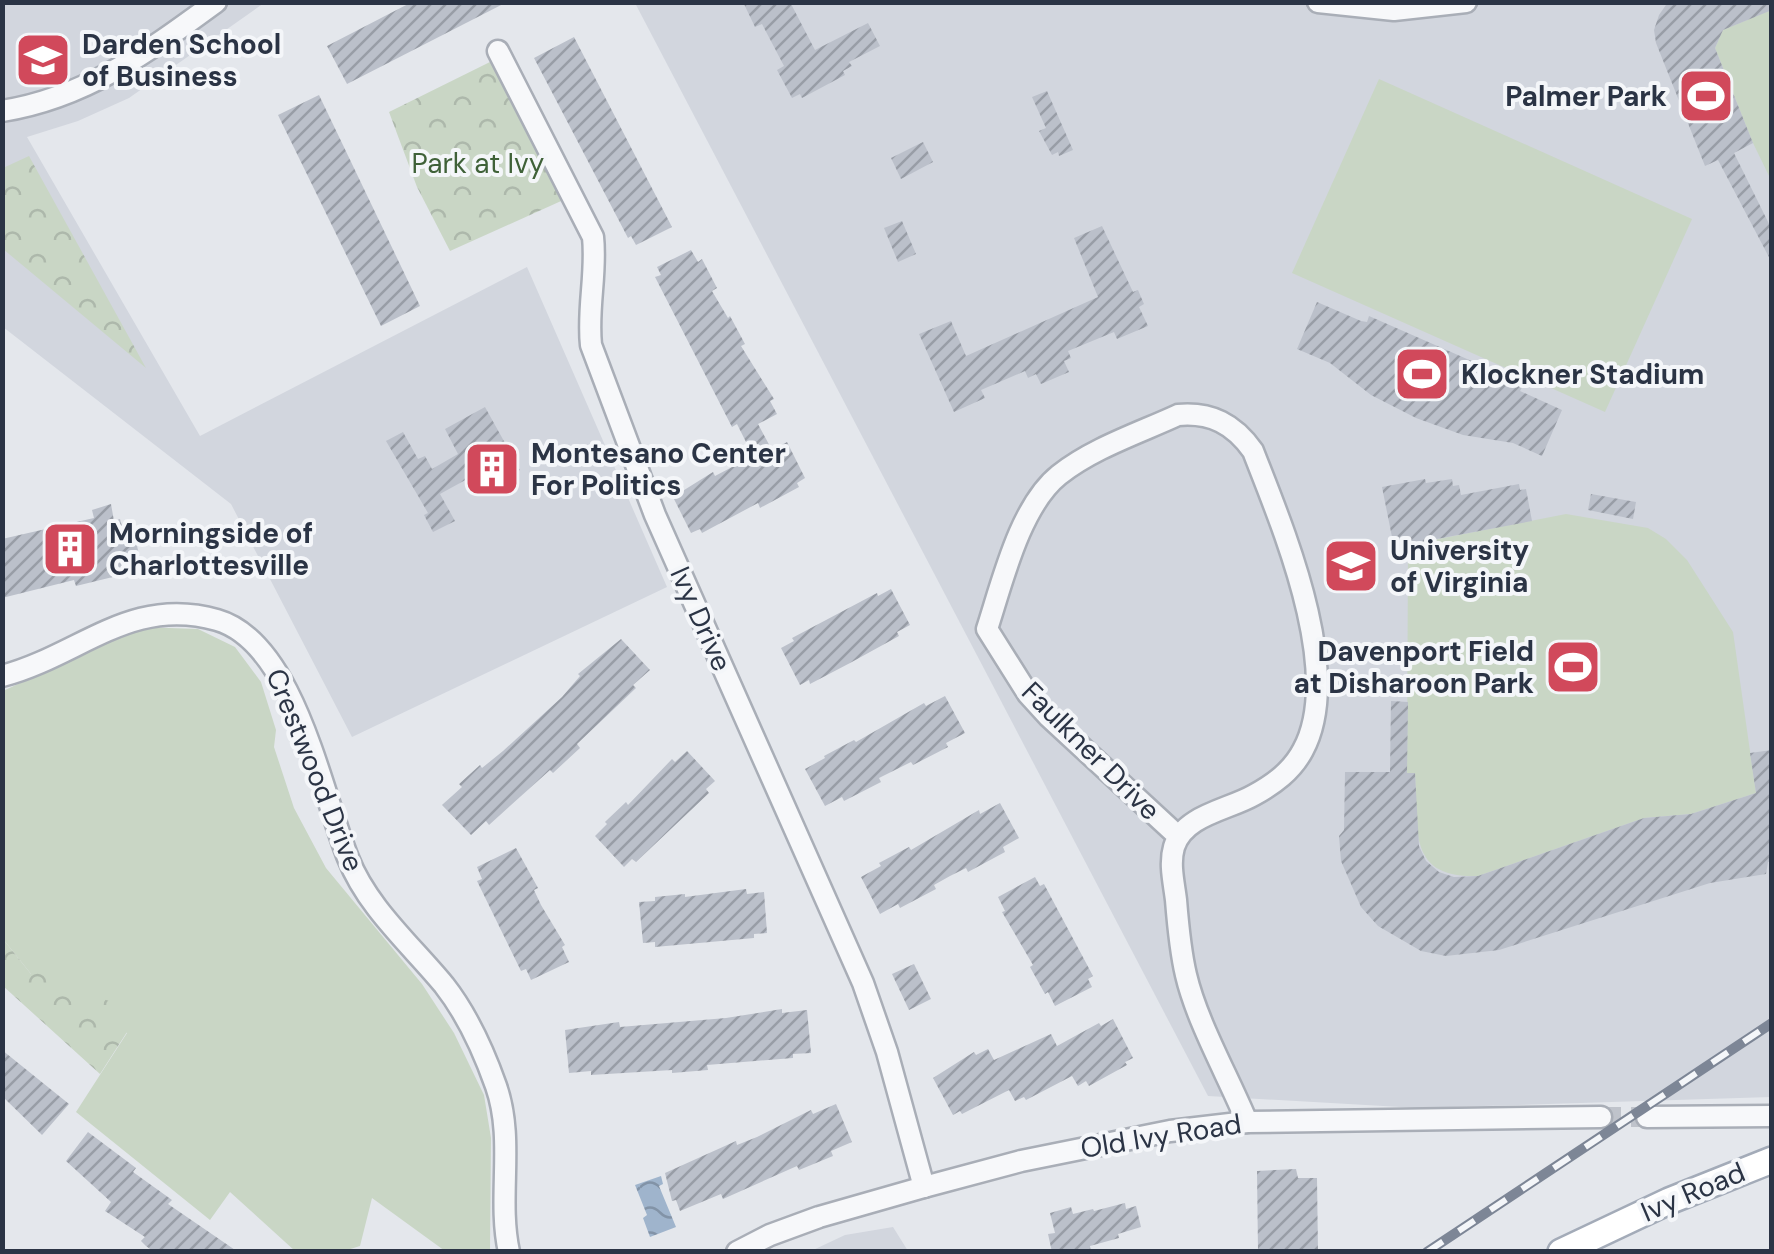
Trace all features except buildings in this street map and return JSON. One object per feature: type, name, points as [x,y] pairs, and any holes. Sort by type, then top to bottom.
[{"type":"main road","name":"Ivy Road","points":[[1561,1252],[1772,1160]]},
{"type":"street","points":[[2,111],[41,104],[108,77],[216,2]]},
{"type":"street","points":[[1318,2],[1394,10],[1466,2]]},
{"type":"street","name":"Ivy Drive","points":[[498,51],[592,237],[595,257],[591,345],[656,515],[863,983],[887,1052],[924,1187]]},
{"type":"street","name":"Faulkner Drive","points":[[1179,837],[1049,717],[1028,694],[987,629],[1006,571],[1033,507],[1045,489],[1060,474],[1096,452],[1178,415],[1192,414],[1226,423],[1253,451],[1300,578],[1314,660],[1316,709],[1303,751],[1275,784],[1200,819],[1179,837],[1172,858],[1186,978],[1247,1122]]},
{"type":"street","name":"Crestwood Drive","points":[[2,676],[122,623],[158,614],[190,614],[221,621],[254,642],[271,659],[289,692],[358,880],[446,988],[466,1018],[496,1086],[504,1115],[505,1214],[510,1252]]},
{"type":"street","points":[[1646,1117],[1772,1116]]},
{"type":"street","name":"Old Ivy Road","points":[[737,1252],[770,1234],[819,1217],[1124,1138],[1247,1122],[1600,1117]]},
{"type":"shaded area","points":[[2,3],[264,3],[129,98],[78,121],[27,137],[200,436],[527,267],[667,587],[352,737],[231,504],[3,327]]},
{"type":"shaded area","name":"University of Virginia","points":[[635,3],[1771,3],[1771,1097],[1418,1108],[1208,1096]]},
{"type":"shaded area","points":[[893,1227],[908,1251],[811,1251],[845,1235]]},
{"type":"green space","points":[[1771,10],[1771,180],[1715,48],[1723,30]]},
{"type":"green space","name":"Park at Ivy","points":[[494,60],[570,197],[450,251],[417,187],[389,112]]},
{"type":"green space","name":"Klockner Stadium","points":[[1379,79],[1692,219],[1605,412],[1292,273]]},
{"type":"green space","points":[[29,156],[146,368],[3,249],[3,168]]},
{"type":"green space","name":"Davenport Field at Disharoon Park","points":[[1566,514],[1648,528],[1687,560],[1733,632],[1756,793],[1691,814],[1644,818],[1478,876],[1455,875],[1438,869],[1427,859],[1417,830],[1415,773],[1407,773],[1408,545]]},
{"type":"green space","points":[[140,627],[198,629],[235,647],[261,682],[276,730],[274,747],[294,808],[326,868],[422,984],[454,1033],[484,1095],[491,1138],[490,1251],[445,1251],[372,1198],[360,1246],[344,1251],[295,1251],[230,1192],[210,1220],[76,1112],[127,1033],[77,993],[31,974],[3,939],[3,691]]},
{"type":"green space","points":[[3,939],[31,974],[59,969],[78,993],[110,1001],[127,1032],[100,1074],[3,986]]},
{"type":"water","points":[[661,1176],[663,1184],[659,1186],[676,1227],[650,1237],[643,1218],[647,1215],[635,1185]]},
{"type":"tunnel","points":[[1601,1117],[1647,1117]]},
{"type":"railway","points":[[1427,1252],[1772,1023]]},
{"type":"place","name":"Darden School of Business","points":[[43,60]]},
{"type":"place","name":"Palmer Park","points":[[1706,96]]},
{"type":"place","name":"Klockner Stadium","points":[[1422,374]]},
{"type":"place","name":"Montesano Center For Politics","points":[[492,469]]},
{"type":"place","name":"Morningside of Charlottesville","points":[[70,549]]},
{"type":"place","name":"University of Virginia","points":[[1351,566]]},
{"type":"place","name":"Davenport Field at Disharoon Park","points":[[1573,667]]}]
